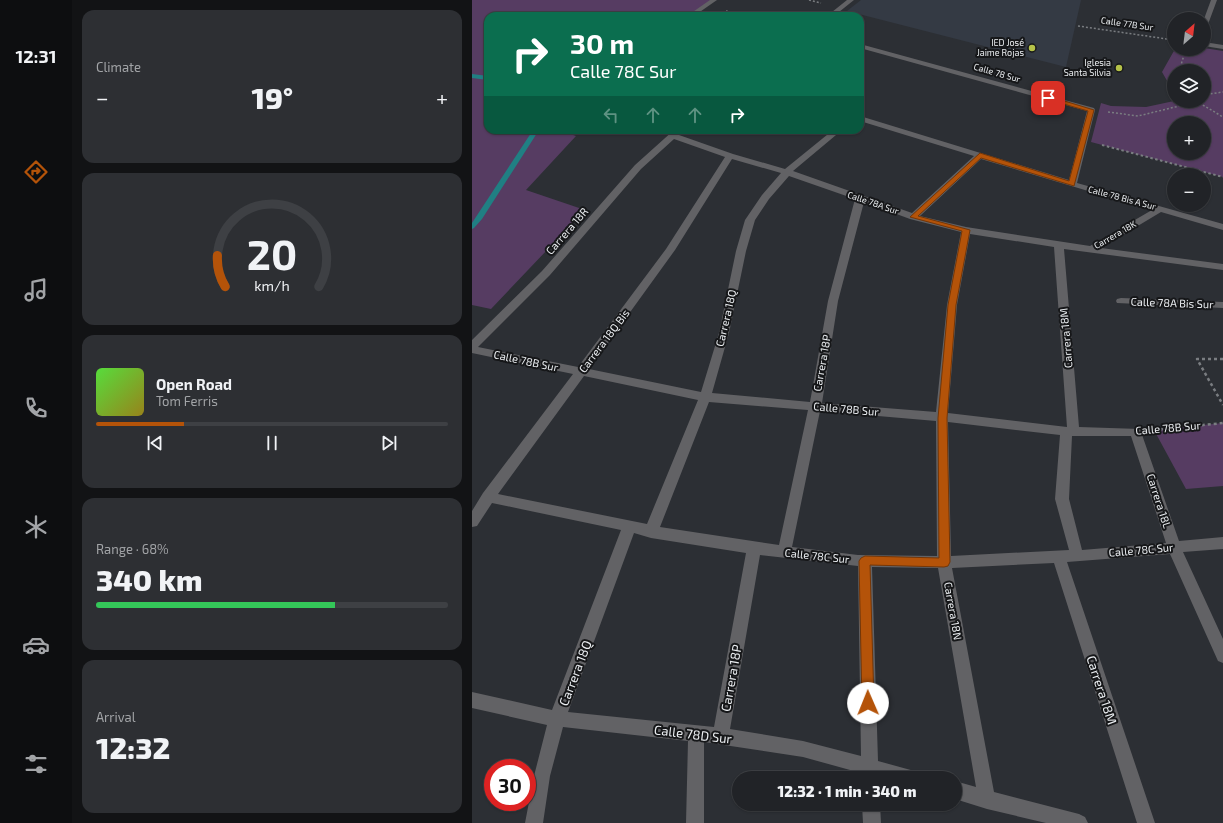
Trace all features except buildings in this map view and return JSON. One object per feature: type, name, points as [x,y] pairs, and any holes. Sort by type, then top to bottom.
[{"type":"street","points":[[696,12],[714,0]]},
{"type":"street","points":[[835,12],[851,0]]},
{"type":"street","points":[[1210,12],[1214,0]]},
{"type":"street","points":[[1211,45],[1223,46]]},
{"type":"street","name":"Calle 78 Sur","points":[[864,47],[1091,110]]},
{"type":"street","points":[[1072,184],[1091,110]]},
{"type":"street","name":"Calle 78 Bis A Sur","points":[[864,119],[1072,184],[1223,227]]},
{"type":"street","name":"Carrera 18R","points":[[472,346],[546,273],[638,166],[674,134]]},
{"type":"street","name":"Calle 78A Sur","points":[[677,134],[730,156],[787,172],[913,217],[966,230],[1090,250],[1223,267]]},
{"type":"street","name":"Carrera 18Q","points":[[651,532],[705,397],[724,332],[741,251],[750,220],[765,196],[787,172],[833,134]]},
{"type":"street","points":[[913,217],[980,155]]},
{"type":"street","name":"Carrera 18Q Bis","points":[[472,522],[488,497],[658,269],[701,206],[730,156]]},
{"type":"street","name":"Carrera 18P","points":[[784,552],[815,406],[833,301],[860,199]]},
{"type":"street","name":"Carrera 18K","points":[[1090,250],[1160,209]]},
{"type":"street","name":"Carrera 18N","points":[[966,230],[952,305],[942,418],[944,562],[987,800]]},
{"type":"street","name":"Carrera 18M","points":[[1058,245],[1070,431],[1062,499],[1077,556]]},
{"type":"street","name":"Calle 78A Bis Sur","points":[[1121,301],[1223,305]]},
{"type":"street","name":"Calle 78B Sur","points":[[472,349],[705,397],[815,406],[1070,431],[1136,432]]},
{"type":"street","name":"Carrera 18L","points":[[1136,432],[1174,547],[1223,656]]},
{"type":"street","name":"Calle 78C Sur","points":[[488,497],[651,532],[754,549],[865,561],[944,562],[1058,558],[1223,543]]},
{"type":"street","name":"Carrera 18Q","points":[[534,823],[542,776],[557,719],[629,527]]},
{"type":"street","name":"Carrera 18P","points":[[721,736],[754,549]]},
{"type":"street","name":"Carrera 18M","points":[[1058,558],[1146,823]]},
{"type":"street","points":[[865,561],[869,771]]},
{"type":"street","name":"Calle 78D Sur","points":[[472,700],[557,719],[721,736],[802,750],[866,771]]},
{"type":"street","points":[[695,823],[696,734]]},
{"type":"street","points":[[962,792],[1032,817],[1079,823]]},
{"type":"street","points":[[871,811],[872,823]]},
{"type":"path","name":"Calle 77B Sur","points":[[1078,26],[1167,39]]},
{"type":"path","points":[[1211,94],[1223,92]]},
{"type":"path","points":[[1091,110],[1138,116],[1177,108]]},
{"type":"path","points":[[1205,108],[1223,117]]},
{"type":"path","points":[[1084,140],[1223,177]]},
{"type":"path","points":[[1223,359],[1197,359],[1223,405]]},
{"type":"path","name":"Calle 78B Sur","points":[[1136,432],[1223,423]]},
{"type":"shaded area","points":[[472,0],[714,0],[696,12],[484,12],[484,134],[570,134],[576,136],[526,190],[585,210],[491,309],[472,305]]},
{"type":"shaded area","name":"IED José Jaime Rojas","points":[[861,0],[1081,0],[1066,67],[864,15],[864,12],[847,11]]},
{"type":"shaded area","points":[[1211,49],[1223,51],[1223,177],[1211,174],[1211,168],[1189,168],[1091,142],[1101,103],[1111,106],[1146,107],[1167,102],[1167,108],[1211,108],[1211,64],[1167,64],[1167,81],[1162,72],[1171,56],[1211,56]]},
{"type":"shaded area","points":[[1223,423],[1223,486],[1186,489],[1154,430]]},
{"type":"waterway","points":[[472,76],[484,78]]},
{"type":"waterway","points":[[472,227],[479,219],[533,134]]},
{"type":"place","name":"IED José Jaime Rojas","points":[[1032,48]]},
{"type":"place","name":"Iglesia Santa Silvia","points":[[1119,68]]},
{"type":"route","points":[[868,703],[865,561],[944,562],[942,418],[952,305],[966,230],[913,217],[980,155],[1072,184],[1091,110],[1048,98]]}]
